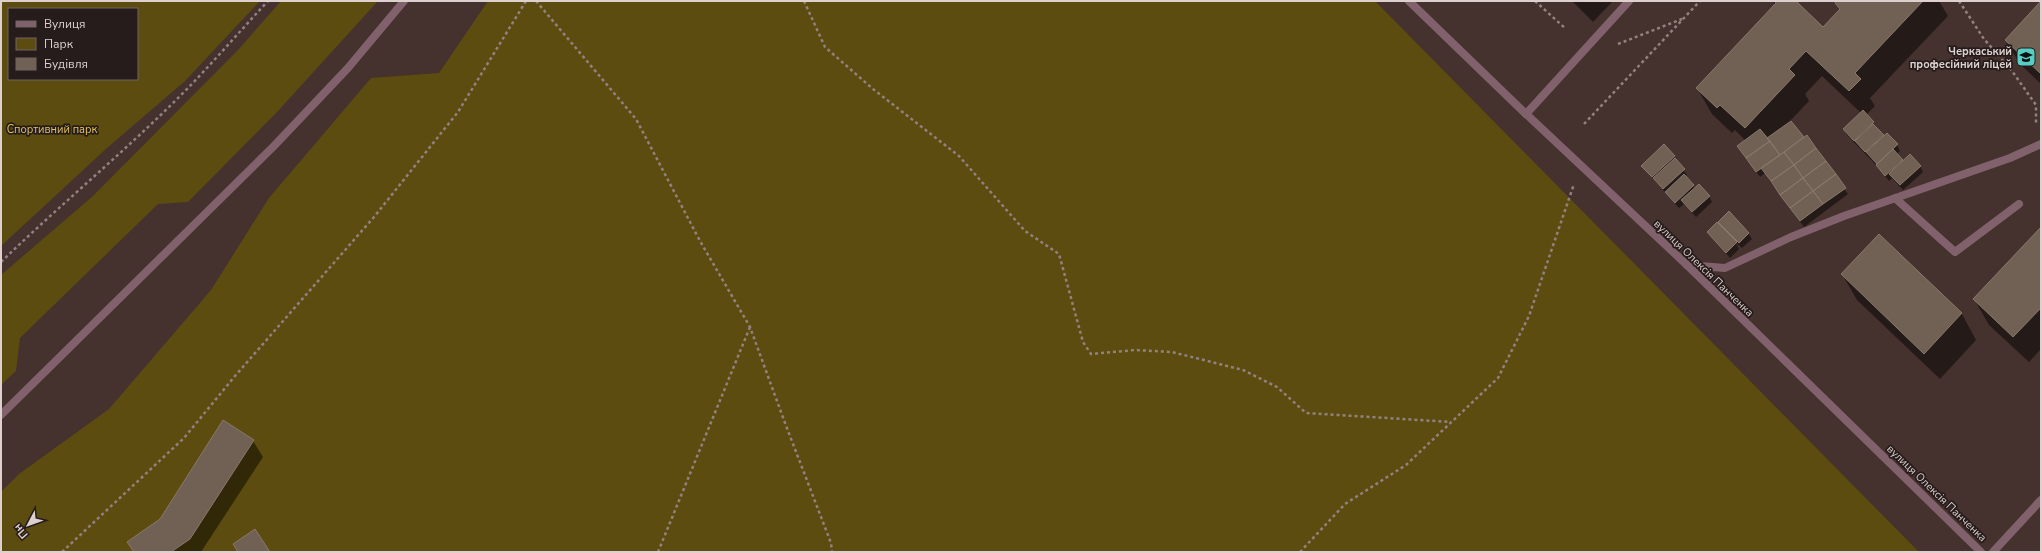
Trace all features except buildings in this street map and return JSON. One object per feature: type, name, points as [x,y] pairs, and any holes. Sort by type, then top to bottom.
[{"type":"street","points":[[1,415],[273,147],[348,68],[404,1]]},
{"type":"street","name":"вулиця Олексія Панченка","points":[[1409,1],[1580,166],[1687,265],[1981,552]]},
{"type":"street","points":[[1526,114],[1629,1]]},
{"type":"street","points":[[1687,265],[1725,268],[1811,229],[2010,158],[2039,145]]},
{"type":"street","points":[[1895,198],[1955,252],[2019,204]]},
{"type":"street","points":[[1993,552],[2041,500]]},
{"type":"path","points":[[1,262],[188,88],[268,1]]},
{"type":"path","points":[[62,552],[184,438],[234,376],[374,216],[458,112],[526,1]]},
{"type":"path","points":[[536,1],[636,120],[700,241],[750,327],[785,423],[832,543],[832,552]]},
{"type":"path","points":[[804,1],[825,47],[873,89],[959,156],[1025,231],[1059,254],[1083,342],[1092,354],[1135,350],[1172,352],[1243,370],[1277,387],[1306,413],[1451,422]]},
{"type":"path","points":[[1535,1],[1566,29]]},
{"type":"path","points":[[1584,124],[1700,1]]},
{"type":"path","points":[[1959,1],[1984,38],[2012,72],[2036,105],[2039,145]]},
{"type":"path","points":[[1612,46],[1684,18]]},
{"type":"path","points":[[1300,552],[1345,504],[1406,465],[1498,378],[1530,316],[1580,166]]},
{"type":"path","points":[[658,552],[750,327]]},
{"type":"green space","name":"Спортивний парк","points":[[1,1],[260,1],[185,81],[107,148],[1,246]]},
{"type":"green space","points":[[281,1],[378,1],[278,111],[188,202],[158,204],[20,338],[16,371],[1,385],[1,275],[93,196],[239,49]]},
{"type":"green space","points":[[488,1],[1375,1],[1919,552],[1,552],[1,492],[19,474],[109,409],[211,290],[269,198],[371,78],[439,73]]},
{"type":"place","name":"Черкаський професійний ліцей","points":[[2026,57]]}]
